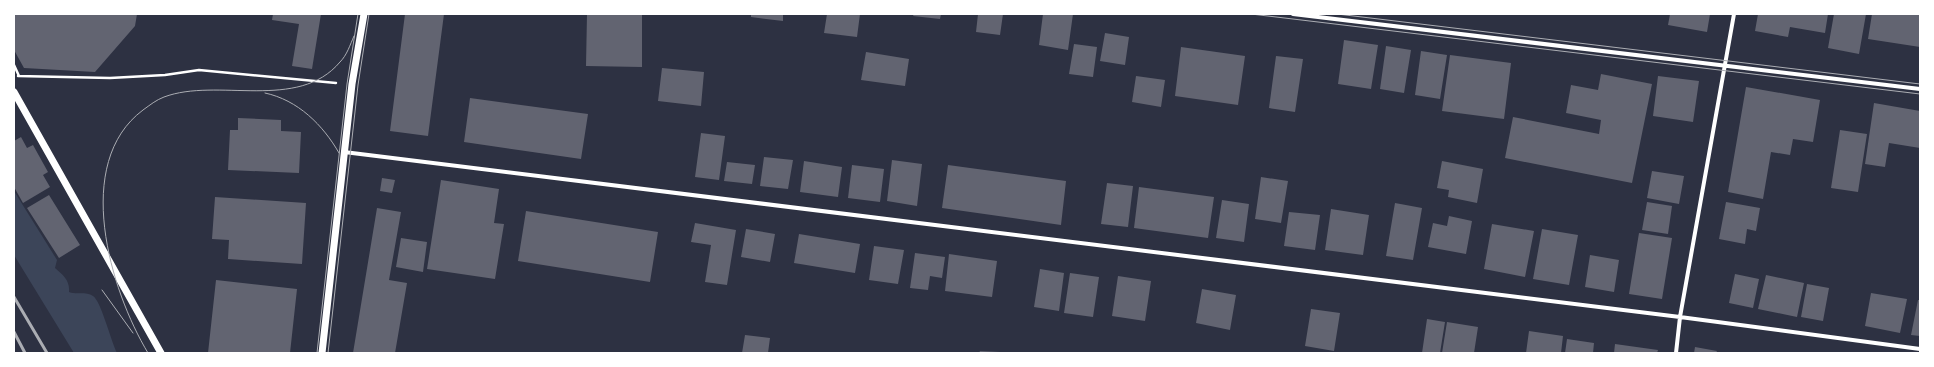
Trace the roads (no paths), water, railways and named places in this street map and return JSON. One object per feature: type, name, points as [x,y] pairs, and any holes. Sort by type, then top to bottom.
[{"type":"street","points":[[322,353],[352,84],[364,14]]},
{"type":"street","points":[[1293,14],[1920,89]]},
{"type":"street","points":[[1676,353],[1680,317],[1734,14]]},
{"type":"street","points":[[14,92],[161,353]]},
{"type":"street","points":[[344,152],[1680,317],[1920,350]]},
{"type":"tram line","points":[[317,353],[347,84],[358,14]]},
{"type":"tram line","points":[[328,353],[358,85],[369,14]]},
{"type":"tram line","points":[[1251,14],[1920,94]]},
{"type":"tram line","points":[[1337,14],[1920,84]]},
{"type":"tram line","points":[[148,353],[134,327],[121,296],[111,262],[105,228],[103,194],[108,161],[121,133],[143,110],[164,97],[185,92],[208,90],[280,90],[302,86],[323,77],[340,62],[354,36]]},
{"type":"tram line","points":[[265,93],[288,101],[308,115],[325,133],[339,153]]},
{"type":"tram line","points":[[102,290],[133,333]]},
{"type":"railway","points":[[14,297],[47,353]]},
{"type":"railway","points":[[14,332],[25,353]]}]
